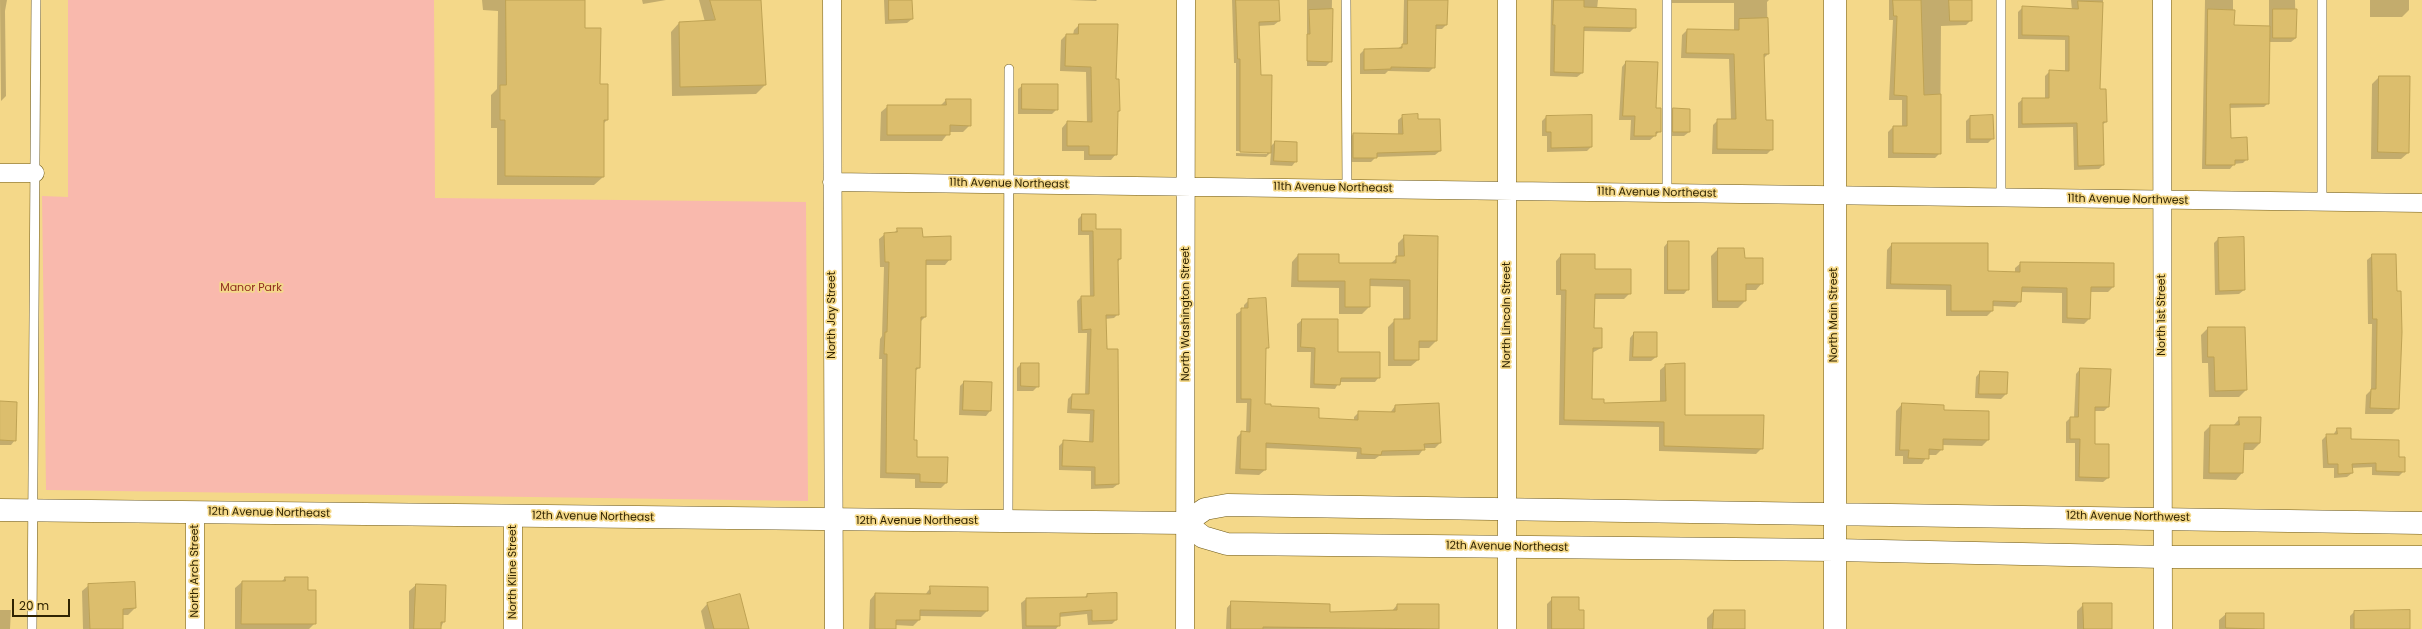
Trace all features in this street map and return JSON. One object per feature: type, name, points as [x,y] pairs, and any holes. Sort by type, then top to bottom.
[{"type":"street","name":"North Jay Street","points":[[832,0],[834,629]]},
{"type":"street","name":"North Washington Street","points":[[1185,629],[1186,0]]},
{"type":"street","name":"North Lincoln Street","points":[[1507,0],[1507,629]]},
{"type":"street","name":"North Main Street","points":[[1835,0],[1835,629]]},
{"type":"street","name":"North 1st Street","points":[[2162,0],[2163,629]]},
{"type":"street","points":[[0,173],[35,173]]},
{"type":"street","name":"11th Avenue Northeast","points":[[832,182],[1834,196]]},
{"type":"street","name":"11th Avenue Northwest","points":[[1834,196],[2422,203]]},
{"type":"street","points":[[1185,523],[1205,509],[1227,505],[1834,513]]},
{"type":"street","name":"12th Avenue Northeast","points":[[0,510],[1185,523],[1203,537],[1227,544],[1835,550]]},
{"type":"street","name":"North Arch Street","points":[[195,512],[195,629]]},
{"type":"street","name":"12th Avenue Northwest","points":[[1834,513],[2422,523]]},
{"type":"street","name":"North Kline Street","points":[[513,515],[513,629]]},
{"type":"street","points":[[1835,550],[2163,557],[2422,557]]},
{"type":"lane","points":[[32,629],[36,0]]},
{"type":"lane","points":[[1346,0],[1347,188]]},
{"type":"lane","points":[[1667,0],[1667,193]]},
{"type":"lane","points":[[2001,0],[2001,198]]},
{"type":"lane","points":[[2322,0],[2322,201]]},
{"type":"lane","points":[[1008,522],[1009,69]]},
{"type":"green space","name":"Manor Park","points":[[68,0],[434,0],[435,198],[806,202],[808,501],[46,490],[42,196],[68,197]]},
{"type":"building","points":[[506,0],[585,0],[585,28],[601,28],[600,84],[608,84],[608,120],[604,120],[604,177],[505,176],[505,120],[500,120],[500,85],[506,85]]},
{"type":"building","points":[[710,0],[761,0],[766,85],[680,87],[679,22],[715,20]]},
{"type":"building","points":[[889,0],[912,0],[913,19],[889,20]]},
{"type":"building","points":[[1236,0],[1279,0],[1280,21],[1259,22],[1261,75],[1272,75],[1271,153],[1240,152],[1240,59],[1238,59]]},
{"type":"building","points":[[1408,0],[1448,0],[1447,25],[1436,25],[1435,68],[1391,67],[1391,69],[1364,70],[1364,49],[1402,48],[1402,44],[1407,44]]},
{"type":"building","points":[[1554,0],[1584,0],[1584,7],[1636,9],[1636,28],[1584,27],[1583,73],[1554,72]]},
{"type":"building","points":[[1893,0],[1921,0],[1924,95],[1941,94],[1941,154],[1893,153],[1893,126],[1907,126],[1907,96],[1894,95],[1897,16],[1894,16]]},
{"type":"building","points":[[1949,0],[1972,0],[1972,21],[1950,21]]},
{"type":"building","points":[[2078,1],[2103,2],[2100,89],[2106,89],[2107,122],[2103,122],[2104,165],[2078,166],[2077,123],[2022,124],[2022,98],[2049,98],[2049,70],[2069,71],[2069,36],[2022,35],[2022,6],[2078,9]]},
{"type":"building","points":[[1333,9],[1332,62],[1307,61],[1307,34],[1310,34],[1309,10]]},
{"type":"building","points":[[2208,9],[2235,10],[2234,25],[2270,26],[2269,104],[2230,104],[2231,138],[2247,137],[2248,160],[2235,160],[2235,165],[2206,165]]},
{"type":"building","points":[[2273,9],[2297,9],[2296,38],[2273,38]]},
{"type":"building","points":[[1768,18],[1769,54],[1764,54],[1766,120],[1773,120],[1773,150],[1717,149],[1717,119],[1736,119],[1734,54],[1686,53],[1687,29],[1739,30],[1739,19]]},
{"type":"building","points":[[1079,24],[1118,24],[1116,79],[1119,79],[1120,111],[1118,111],[1117,155],[1089,155],[1089,146],[1067,146],[1067,121],[1092,122],[1091,67],[1065,66],[1066,34],[1078,34]]},
{"type":"building","points":[[1626,61],[1658,62],[1656,108],[1661,108],[1661,132],[1656,132],[1656,136],[1634,136],[1635,116],[1623,116]]},
{"type":"building","points":[[2379,76],[2410,76],[2409,153],[2378,152]]},
{"type":"building","points":[[1022,84],[1058,84],[1058,110],[1022,109]]},
{"type":"building","points":[[946,99],[971,99],[971,126],[950,125],[950,135],[887,135],[887,105],[946,105]]},
{"type":"building","points":[[1673,108],[1690,109],[1690,132],[1673,132]]},
{"type":"building","points":[[1418,114],[1418,119],[1440,119],[1441,151],[1377,153],[1377,158],[1353,158],[1353,133],[1403,134],[1402,115]]},
{"type":"building","points":[[1592,115],[1592,147],[1551,148],[1551,132],[1546,132],[1546,116]]},
{"type":"building","points":[[1993,115],[1994,139],[1970,139],[1970,116]]},
{"type":"building","points":[[1275,141],[1297,142],[1297,162],[1274,161]]},
{"type":"building","points":[[1082,214],[1096,214],[1096,229],[1121,229],[1121,259],[1118,259],[1119,315],[1106,315],[1107,349],[1118,349],[1119,484],[1095,485],[1095,467],[1062,466],[1063,440],[1093,442],[1094,410],[1071,409],[1072,394],[1089,394],[1091,329],[1082,330],[1081,296],[1094,296],[1093,231],[1082,231]]},
{"type":"building","points":[[897,228],[922,228],[923,237],[951,236],[951,260],[926,260],[926,317],[921,317],[920,368],[916,368],[914,440],[917,440],[917,457],[948,457],[947,483],[920,482],[920,474],[886,473],[887,354],[884,354],[885,332],[887,332],[889,262],[885,262],[884,233],[897,232]]},
{"type":"building","points":[[1404,235],[1438,236],[1437,341],[1419,341],[1419,360],[1394,360],[1394,319],[1410,319],[1410,280],[1370,279],[1370,307],[1345,307],[1345,281],[1298,281],[1298,254],[1339,254],[1339,263],[1396,263],[1396,256],[1404,256]]},
{"type":"building","points":[[2244,237],[2245,290],[2219,291],[2218,238]]},
{"type":"building","points":[[1668,241],[1689,241],[1689,290],[1668,290]]},
{"type":"building","points":[[1892,243],[1988,243],[1988,271],[2020,272],[2020,262],[2114,263],[2114,287],[2091,287],[2090,319],[2067,318],[2067,288],[2022,287],[2021,302],[1993,301],[1993,311],[1951,311],[1951,285],[1891,284]]},
{"type":"building","points":[[1718,248],[1744,248],[1745,258],[1763,258],[1763,284],[1746,284],[1746,301],[1718,301]]},
{"type":"building","points":[[1561,254],[1595,254],[1595,269],[1631,269],[1631,294],[1595,294],[1594,328],[1602,328],[1602,348],[1593,348],[1592,399],[1604,399],[1604,403],[1666,401],[1665,364],[1685,363],[1685,415],[1764,415],[1763,449],[1664,446],[1664,422],[1564,420],[1566,290],[1561,290]]},
{"type":"building","points":[[2372,254],[2396,254],[2397,291],[2401,291],[2402,332],[2399,409],[2370,408],[2371,389],[2376,389],[2377,319],[2373,319]]},
{"type":"building","points":[[1266,298],[1269,348],[1266,348],[1265,404],[1271,404],[1271,406],[1319,408],[1319,418],[1358,420],[1358,411],[1395,412],[1395,405],[1439,403],[1441,443],[1424,444],[1425,450],[1382,451],[1381,455],[1361,454],[1361,448],[1266,443],[1266,470],[1240,469],[1241,431],[1250,432],[1251,399],[1241,399],[1241,308],[1248,308],[1248,299]]},
{"type":"building","points":[[1302,319],[1338,319],[1338,352],[1380,352],[1380,378],[1341,378],[1340,385],[1314,384],[1315,348],[1301,347]]},
{"type":"building","points":[[2208,327],[2245,327],[2247,390],[2215,391],[2214,357],[2208,357]]},
{"type":"building","points":[[1634,332],[1657,332],[1657,357],[1633,357]]},
{"type":"building","points":[[1021,363],[1039,363],[1039,387],[1021,386]]},
{"type":"building","points":[[2080,368],[2111,369],[2109,407],[2095,407],[2095,444],[2109,444],[2109,478],[2079,477],[2080,439],[2070,439],[2070,417],[2078,417]]},
{"type":"building","points":[[1980,371],[2008,372],[2007,394],[1979,394]]},
{"type":"building","points":[[964,381],[992,382],[991,411],[963,410]]},
{"type":"building","points":[[0,401],[17,402],[16,441],[0,440]]},
{"type":"building","points":[[1902,403],[1944,405],[1944,410],[1989,411],[1989,440],[1943,439],[1943,450],[1929,449],[1929,459],[1908,458],[1909,450],[1900,450]]},
{"type":"building","points":[[2239,417],[2261,417],[2260,443],[2244,443],[2243,473],[2209,473],[2210,425],[2239,425]]},
{"type":"building","points":[[2337,428],[2351,428],[2351,439],[2399,440],[2399,457],[2405,457],[2405,472],[2376,471],[2376,463],[2352,464],[2353,473],[2338,474],[2338,464],[2328,464],[2326,434],[2337,434]]},
{"type":"building","points":[[285,577],[308,577],[308,590],[316,590],[316,624],[241,624],[242,581],[285,581]]},
{"type":"building","points":[[135,582],[136,608],[123,609],[123,629],[90,629],[88,584]]},
{"type":"building","points":[[416,584],[446,585],[445,622],[441,622],[441,629],[414,629]]},
{"type":"building","points":[[930,586],[988,587],[988,611],[920,610],[920,620],[896,620],[896,629],[875,629],[875,593],[930,594]]},
{"type":"building","points":[[1117,593],[1117,620],[1092,621],[1092,610],[1060,613],[1060,626],[1026,626],[1026,598],[1087,597],[1087,594]]},
{"type":"building","points":[[740,594],[749,629],[714,629],[707,603]]},
{"type":"building","points":[[1552,597],[1579,597],[1579,610],[1584,610],[1584,629],[1552,629]]},
{"type":"building","points":[[1231,601],[1330,604],[1330,612],[1397,610],[1397,604],[1439,604],[1439,629],[1263,627],[1263,629],[1231,629]]},
{"type":"building","points":[[2083,603],[2112,603],[2112,629],[2084,629]]},
{"type":"building","points":[[1714,610],[1745,610],[1745,629],[1713,629]]},
{"type":"building","points":[[2410,610],[2410,629],[2354,629],[2354,611]]},
{"type":"building","points":[[2226,613],[2264,613],[2264,629],[2226,628]]}]
